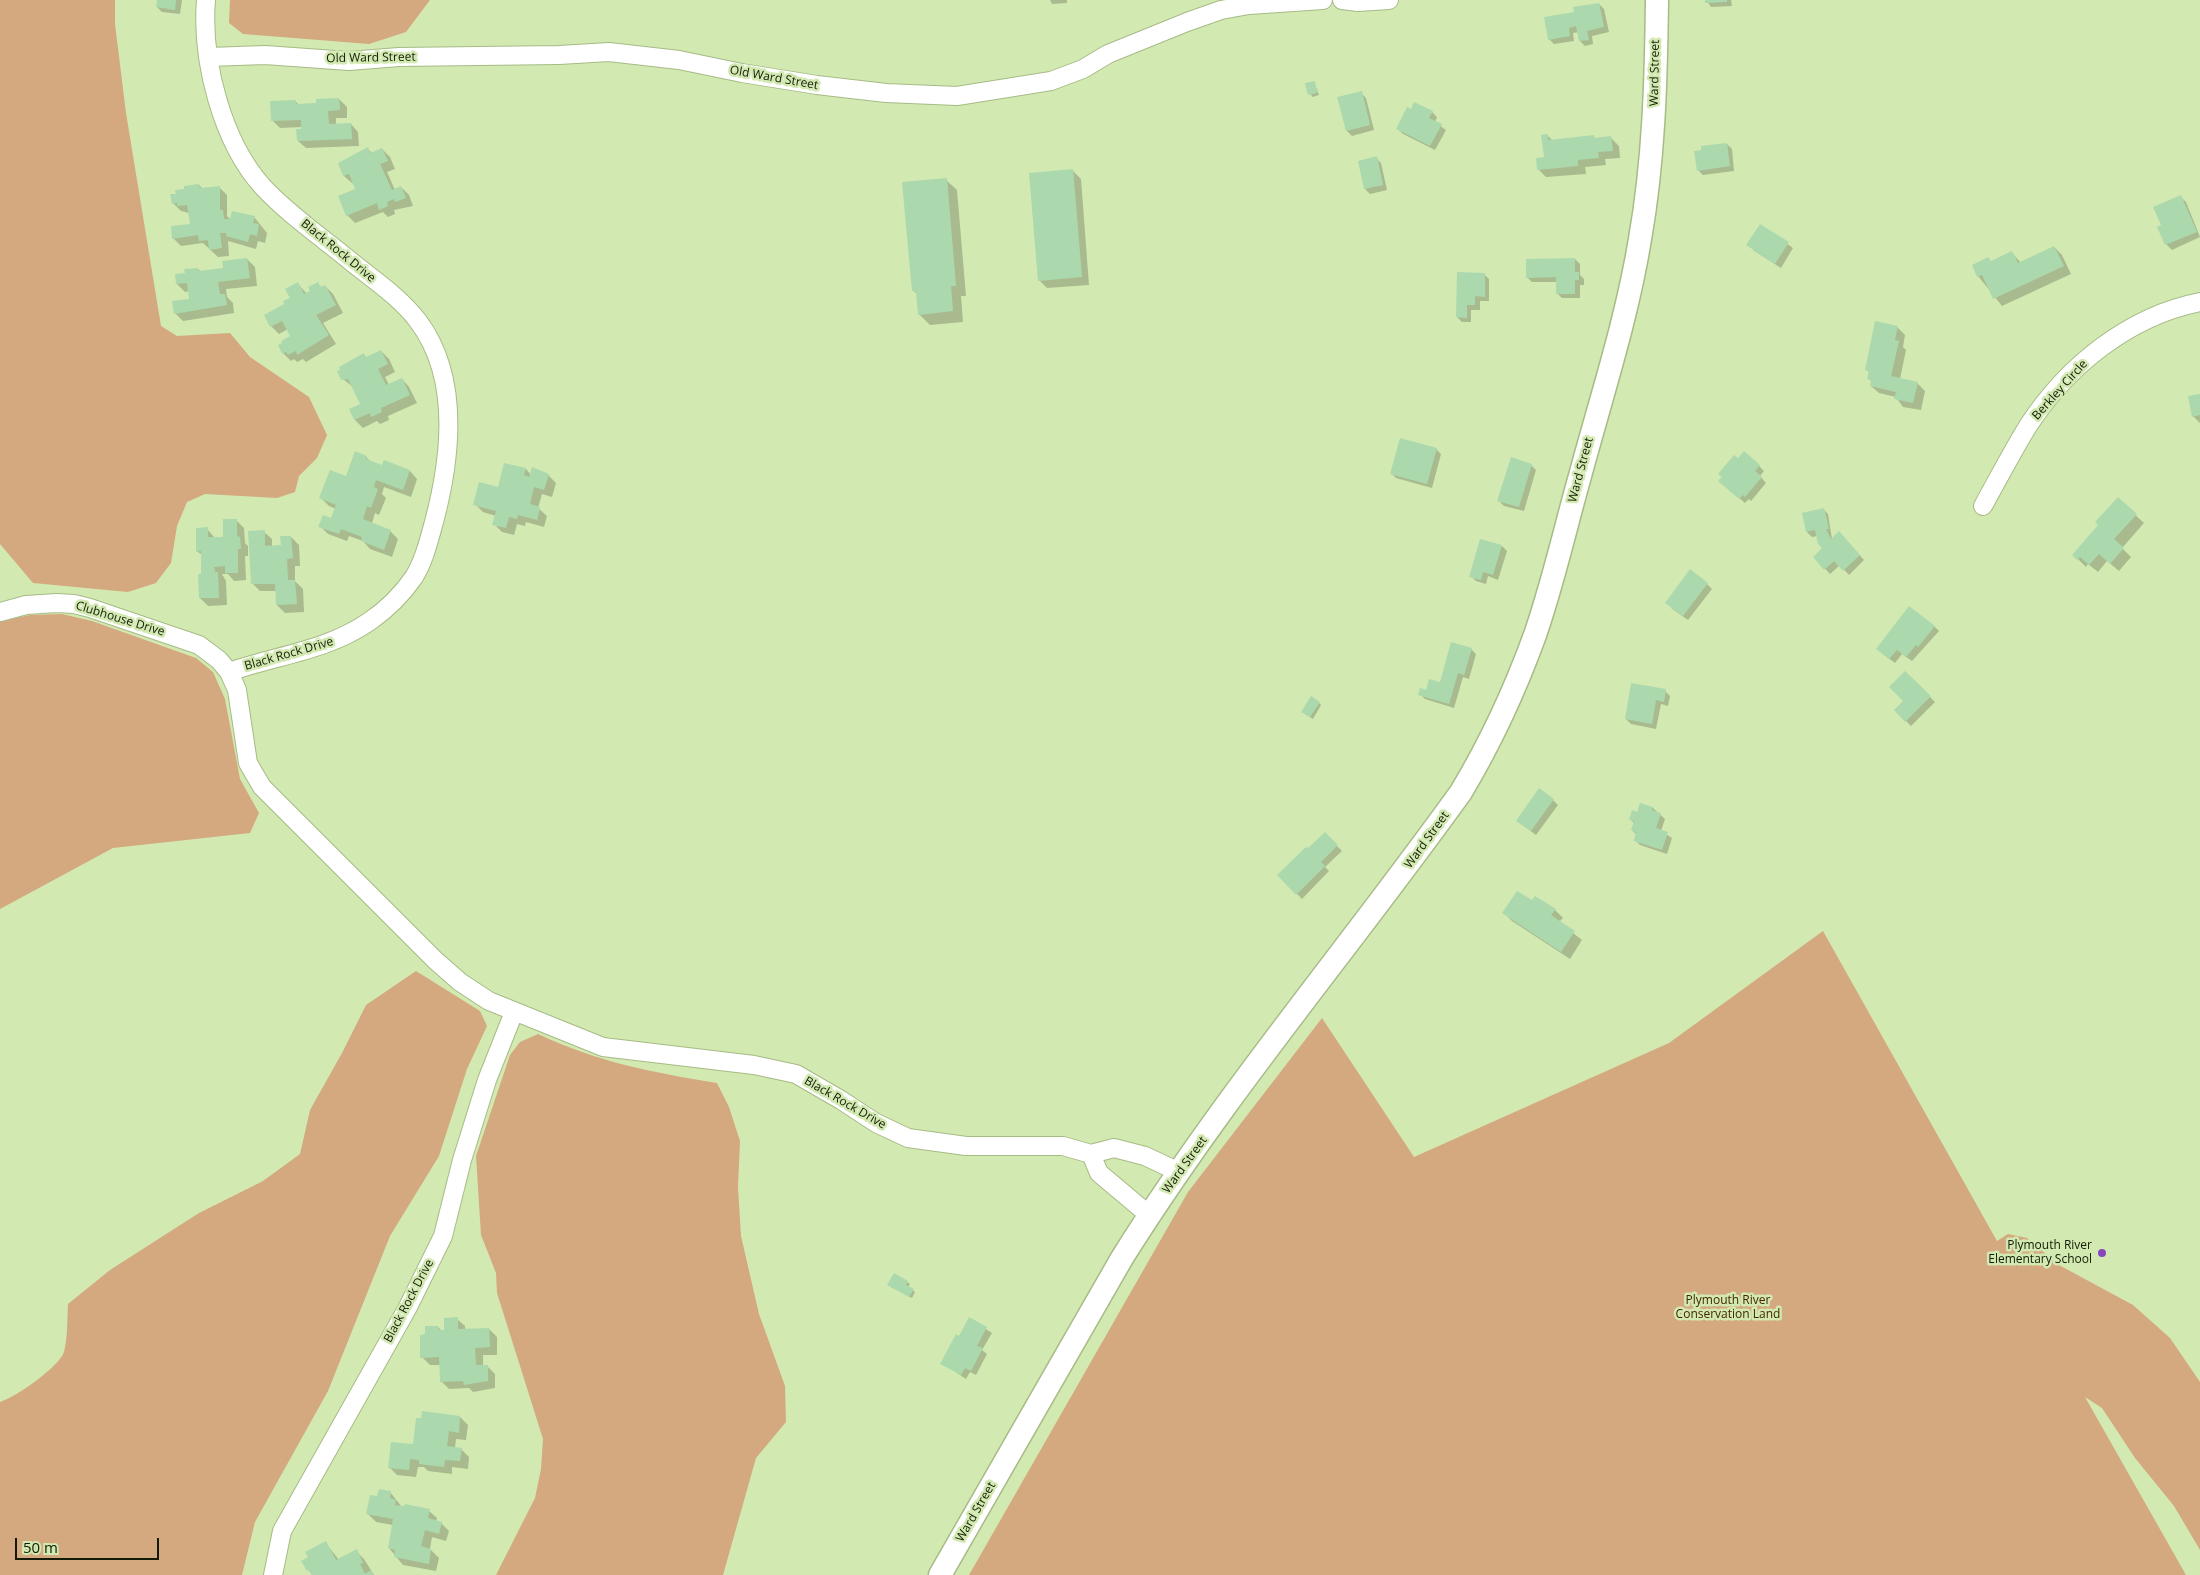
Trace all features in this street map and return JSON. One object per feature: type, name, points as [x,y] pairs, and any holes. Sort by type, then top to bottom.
[{"type":"street","name":"Black Rock Drive","points":[[206,0],[209,57],[215,97],[229,134],[262,186],[286,209],[400,299],[414,317],[432,347],[441,370],[448,411],[449,435],[444,485],[427,546],[414,576],[395,599],[372,620],[347,636],[319,648],[256,662],[229,672],[237,690],[248,763],[262,787],[435,960],[460,982],[489,1001],[514,1012],[603,1047],[754,1065],[796,1074],[876,1123],[908,1138],[966,1146],[1063,1146],[1091,1154],[1114,1148],[1145,1156],[1179,1172]]},
{"type":"street","name":"Old Ward Street","points":[[209,57],[265,55],[349,61],[399,57],[559,55],[609,52],[679,60],[742,73],[817,85],[886,93],[957,96],[1051,80],[1083,70],[1108,54],[1221,10],[1249,5],[1323,0]]},
{"type":"street","points":[[1342,0],[1358,2],[1389,0]]},
{"type":"street","name":"Ward Street","points":[[940,1575],[1122,1258],[1149,1215],[1461,792],[1489,744],[1511,697],[1543,607],[1620,328],[1640,241],[1654,131],[1657,0]]},
{"type":"street","name":"Berkley Circle","points":[[1982,506],[2028,425],[2078,367],[2107,342],[2134,326],[2200,302]]},
{"type":"street","name":"Clubhouse Drive","points":[[0,612],[26,605],[57,603],[90,608],[199,645],[219,660],[229,672]]},
{"type":"street","name":"Black Rock Drive","points":[[273,1575],[282,1531],[408,1307],[443,1236],[465,1151],[487,1080],[514,1012]]},
{"type":"street","points":[[1091,1154],[1099,1173],[1149,1215]]},
{"type":"green space","points":[[0,0],[115,0],[115,24],[126,113],[161,326],[177,336],[230,333],[250,357],[309,397],[327,435],[317,458],[299,476],[295,492],[277,498],[205,494],[187,502],[177,526],[171,563],[156,583],[128,592],[33,583],[0,544]]},
{"type":"green space","points":[[230,0],[430,0],[406,32],[369,44],[243,34],[229,23]]},
{"type":"green space","points":[[62,614],[92,621],[196,658],[213,672],[225,699],[240,779],[259,813],[250,833],[113,848],[0,909],[0,621],[30,615]]},
{"type":"green space","name":"Plymouth River Conservation Land","points":[[1823,931],[1997,1241],[2008,1234],[2027,1238],[2059,1265],[2133,1305],[2170,1338],[2200,1382],[2200,1550],[2174,1506],[2135,1458],[2102,1408],[2085,1397],[2186,1575],[969,1575],[1188,1192],[1322,1018],[1414,1157],[1669,1043]]},
{"type":"green space","points":[[416,971],[480,1011],[487,1026],[467,1069],[439,1156],[390,1236],[328,1391],[255,1522],[242,1575],[0,1575],[0,1402],[36,1381],[60,1358],[64,1352],[66,1340],[68,1304],[110,1270],[199,1213],[263,1181],[300,1154],[310,1110],[366,1005]]},
{"type":"green space","points":[[538,1034],[604,1059],[670,1075],[717,1083],[729,1107],[740,1141],[738,1187],[741,1236],[759,1314],[785,1386],[786,1422],[756,1458],[723,1575],[496,1575],[535,1498],[541,1469],[543,1439],[497,1293],[496,1273],[481,1235],[476,1156],[510,1055],[520,1042]]},
{"type":"building","points":[[157,0],[176,0],[175,10],[156,7]]},
{"type":"building","points":[[1705,0],[1727,0],[1727,2],[1705,3]]},
{"type":"building","points":[[1599,3],[1604,27],[1587,31],[1589,40],[1579,41],[1576,26],[1569,28],[1570,36],[1548,40],[1544,17],[1574,12],[1573,7]]},
{"type":"building","points":[[1315,81],[1317,93],[1308,95],[1305,83]]},
{"type":"building","points":[[1362,91],[1370,125],[1346,131],[1337,97]]},
{"type":"building","points":[[339,98],[340,110],[328,111],[329,124],[351,123],[352,139],[297,141],[296,129],[301,129],[301,120],[271,121],[270,101],[296,100],[296,104],[316,103],[316,99]]},
{"type":"building","points":[[1414,102],[1433,111],[1429,118],[1442,124],[1430,146],[1396,129],[1407,107],[1411,109]]},
{"type":"building","points":[[1548,134],[1548,140],[1594,135],[1594,138],[1611,136],[1613,151],[1598,152],[1599,158],[1578,160],[1578,166],[1537,170],[1536,158],[1544,157],[1541,135]]},
{"type":"building","points":[[1727,143],[1730,166],[1697,171],[1694,151],[1701,150],[1701,146]]},
{"type":"building","points":[[368,147],[370,153],[382,148],[388,161],[380,164],[392,190],[401,186],[406,198],[395,202],[394,199],[387,202],[388,206],[379,210],[377,203],[346,216],[338,196],[355,189],[349,174],[343,176],[338,163]]},
{"type":"building","points":[[1377,156],[1383,185],[1364,189],[1358,161]]},
{"type":"building","points":[[1073,169],[1082,277],[1038,281],[1029,173]]},
{"type":"building","points":[[947,178],[956,286],[951,286],[953,311],[918,315],[916,291],[912,291],[902,182]]},
{"type":"building","points":[[199,184],[200,188],[220,186],[220,210],[223,210],[224,219],[230,219],[232,211],[255,216],[253,223],[259,224],[257,236],[250,234],[248,242],[226,236],[226,233],[220,233],[222,248],[209,250],[208,240],[199,241],[198,235],[172,239],[171,226],[190,224],[187,205],[177,206],[177,203],[172,204],[170,194],[176,194],[175,190],[184,189],[184,186]]},
{"type":"building","points":[[2181,195],[2197,232],[2165,245],[2157,227],[2161,225],[2153,207]]},
{"type":"building","points":[[1760,224],[1789,242],[1775,264],[1746,245]]},
{"type":"building","points":[[2054,246],[2064,266],[1993,299],[1982,275],[1977,277],[1972,265],[1988,257],[1991,261],[2012,251],[2018,263]]},
{"type":"building","points":[[247,258],[250,278],[218,282],[220,294],[225,294],[227,305],[174,314],[172,301],[189,299],[187,283],[176,284],[175,274],[185,273],[184,269],[198,268],[198,271],[223,268],[222,261]]},
{"type":"building","points":[[1575,258],[1575,272],[1579,272],[1579,280],[1575,280],[1575,294],[1556,294],[1556,277],[1526,278],[1526,259]]},
{"type":"building","points":[[1457,272],[1485,273],[1485,297],[1475,296],[1475,305],[1467,305],[1467,318],[1456,317]]},
{"type":"building","points":[[298,282],[304,294],[310,291],[308,287],[318,282],[321,287],[325,285],[336,305],[316,315],[329,335],[297,355],[296,351],[288,355],[286,352],[282,354],[278,345],[290,336],[282,321],[270,327],[264,315],[284,304],[283,301],[290,298],[285,289]]},
{"type":"building","points":[[1875,321],[1898,326],[1895,340],[1899,341],[1891,376],[1918,382],[1913,403],[1894,399],[1896,392],[1870,386],[1871,380],[1867,379],[1869,371],[1865,370]]},
{"type":"building","points":[[381,350],[388,364],[378,369],[386,385],[402,378],[410,395],[381,408],[382,412],[371,417],[370,413],[354,420],[349,409],[360,404],[348,379],[341,380],[337,371],[340,370],[339,367],[364,353],[366,357]]},
{"type":"building","points":[[2200,394],[2200,415],[2192,417],[2188,396]]},
{"type":"building","points":[[1400,438],[1437,448],[1427,484],[1390,474]]},
{"type":"building","points":[[355,451],[367,456],[366,459],[382,465],[384,460],[410,470],[403,490],[376,480],[374,487],[378,489],[371,508],[367,506],[363,519],[391,530],[384,550],[361,541],[362,537],[341,529],[339,534],[318,527],[323,515],[331,518],[336,505],[319,498],[330,470],[346,476]]},
{"type":"building","points":[[1744,451],[1760,465],[1755,471],[1762,477],[1745,497],[1743,495],[1739,499],[1718,481],[1722,477],[1718,474],[1734,455],[1738,458]]},
{"type":"building","points":[[1511,457],[1532,464],[1519,507],[1497,501]]},
{"type":"building","points":[[504,463],[526,468],[524,475],[529,477],[532,467],[549,474],[544,490],[534,487],[530,504],[540,507],[537,520],[518,515],[517,519],[509,517],[506,528],[492,525],[496,511],[473,505],[479,482],[498,487]]},
{"type":"building","points":[[2118,497],[2137,514],[2114,539],[2124,548],[2110,564],[2099,554],[2089,565],[2080,557],[2077,560],[2072,555],[2098,525],[2095,522]]},
{"type":"building","points":[[1824,508],[1829,529],[1826,529],[1831,539],[1839,531],[1860,555],[1843,571],[1834,561],[1824,570],[1813,557],[1822,548],[1818,544],[1815,530],[1806,532],[1802,513]]},
{"type":"building","points":[[223,519],[237,519],[237,536],[240,537],[241,549],[238,549],[238,573],[225,573],[225,566],[214,567],[215,572],[218,572],[219,598],[199,598],[198,574],[201,574],[201,551],[196,552],[196,528],[208,527],[208,537],[223,537]]},
{"type":"building","points":[[265,530],[265,546],[281,545],[280,536],[291,536],[293,558],[287,559],[288,580],[295,580],[297,604],[276,605],[275,584],[251,584],[248,531]]},
{"type":"building","points":[[1480,539],[1502,545],[1493,575],[1483,572],[1481,580],[1469,577]]},
{"type":"building","points":[[1690,569],[1708,583],[1683,616],[1665,603]]},
{"type":"building","points":[[1909,606],[1935,626],[1918,647],[1916,645],[1906,657],[1897,650],[1889,659],[1876,649]]},
{"type":"building","points":[[1451,642],[1472,648],[1464,675],[1458,673],[1449,704],[1418,695],[1420,688],[1426,690],[1429,679],[1440,682]]},
{"type":"building","points":[[1905,671],[1931,696],[1905,722],[1894,710],[1903,701],[1889,687]]},
{"type":"building","points":[[1631,683],[1666,689],[1664,702],[1656,700],[1652,724],[1625,719]]},
{"type":"building","points":[[1311,696],[1320,702],[1310,717],[1301,712]]},
{"type":"building","points":[[1539,788],[1554,799],[1531,831],[1516,821]]},
{"type":"building","points":[[1640,803],[1653,807],[1652,810],[1661,813],[1656,828],[1668,832],[1662,850],[1634,841],[1636,832],[1631,830],[1634,821],[1629,820],[1632,810],[1637,812]]},
{"type":"building","points":[[1325,832],[1338,845],[1321,862],[1325,866],[1296,895],[1277,875],[1306,847],[1308,848]]},
{"type":"building","points":[[1517,891],[1532,900],[1535,896],[1556,909],[1551,915],[1575,931],[1561,952],[1502,913]]},
{"type":"building","points":[[894,1273],[908,1281],[906,1285],[914,1289],[909,1297],[887,1285]]},
{"type":"building","points":[[458,1317],[458,1329],[489,1328],[490,1347],[475,1348],[476,1365],[488,1365],[488,1381],[464,1385],[463,1381],[440,1382],[439,1357],[420,1358],[420,1335],[425,1334],[425,1326],[438,1326],[439,1330],[444,1330],[444,1318]]},
{"type":"building","points":[[969,1317],[987,1327],[977,1346],[983,1348],[971,1371],[965,1368],[961,1375],[940,1364],[956,1334],[959,1336]]},
{"type":"building","points":[[422,1411],[460,1416],[459,1433],[449,1431],[447,1446],[462,1448],[460,1461],[445,1460],[444,1467],[419,1464],[419,1460],[410,1459],[409,1470],[388,1468],[391,1442],[413,1444],[416,1418],[421,1418]]},
{"type":"building","points":[[379,1489],[391,1491],[390,1498],[396,1500],[395,1505],[404,1506],[405,1504],[430,1509],[428,1518],[442,1522],[439,1534],[425,1530],[421,1546],[431,1549],[429,1564],[394,1557],[395,1550],[388,1548],[393,1519],[366,1514],[370,1495],[377,1496]]},
{"type":"building","points":[[326,1541],[336,1560],[357,1549],[363,1563],[360,1564],[365,1574],[371,1570],[373,1575],[312,1575],[301,1561],[308,1557],[305,1552]]},
{"type":"place","name":"Plymouth River Elementary School","points":[[2102,1253]]}]
